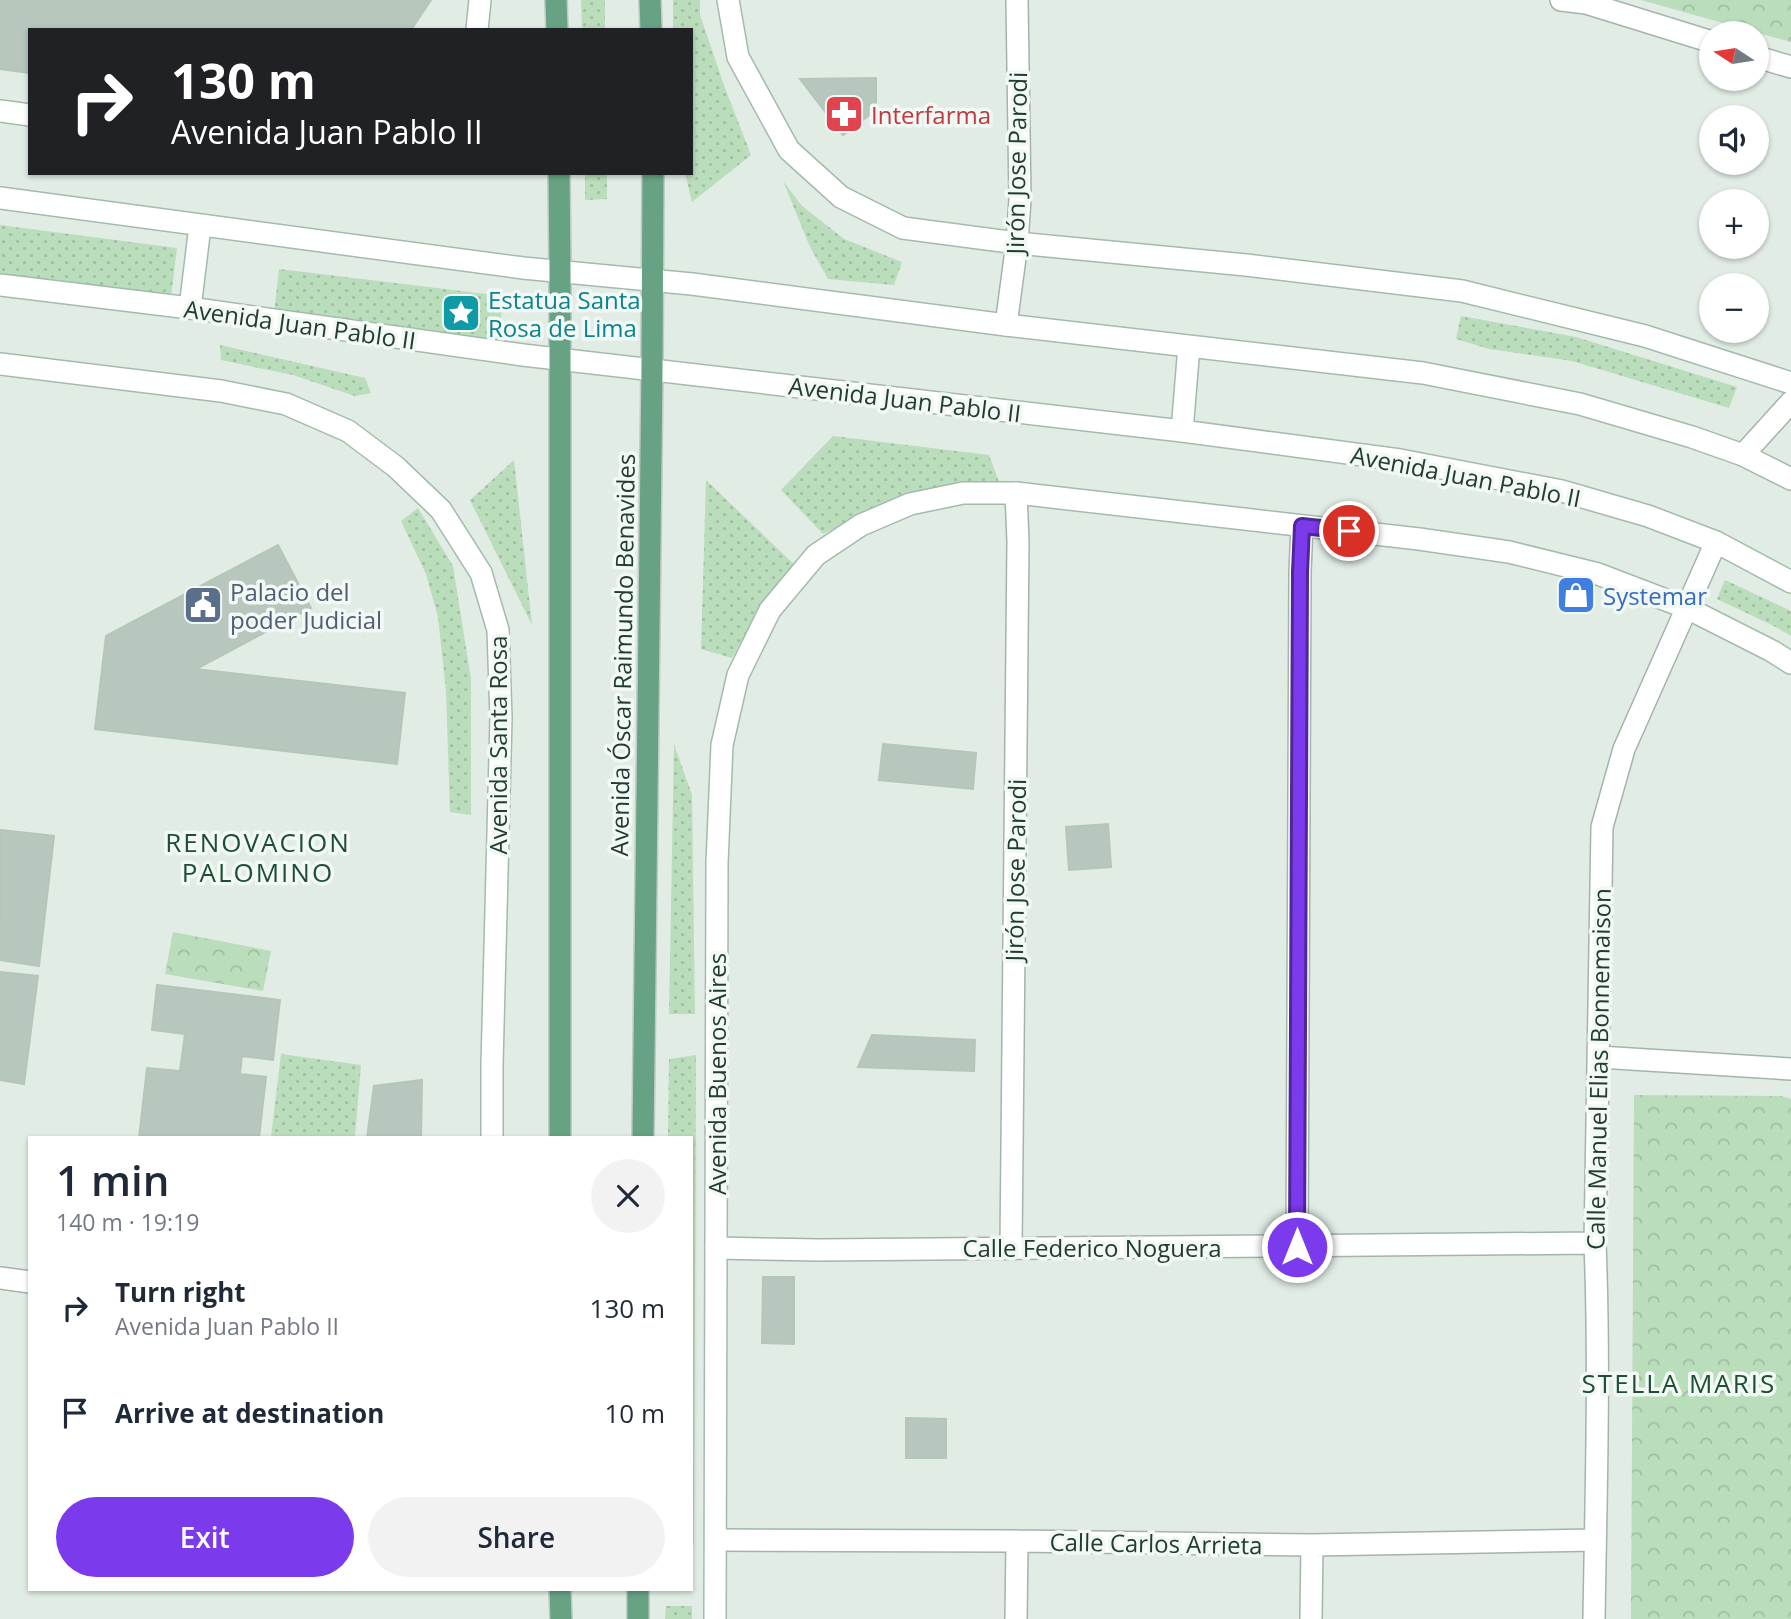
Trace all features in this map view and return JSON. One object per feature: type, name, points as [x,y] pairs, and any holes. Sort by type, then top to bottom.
[{"type":"main road","points":[[556,0],[557,28]]},
{"type":"main road","points":[[650,0],[651,28]]},
{"type":"main road","points":[[559,175],[559,1136]]},
{"type":"main road","name":"Avenida Óscar Raimundo Benavides","points":[[643,1136],[653,175]]},
{"type":"main road","points":[[560,1591],[561,1619]]},
{"type":"main road","points":[[638,1591],[638,1619]]},
{"type":"street","points":[[477,28],[480,0]]},
{"type":"street","points":[[727,0],[738,57],[789,150],[841,197],[903,228],[1017,243],[1246,265],[1462,291],[1645,336],[1791,383]]},
{"type":"street","name":"Jirón Jose Parodi","points":[[1006,325],[1020,199],[1017,0]]},
{"type":"street","points":[[1561,0],[1586,1],[1699,38]]},
{"type":"street","points":[[1769,61],[1791,67]]},
{"type":"street","points":[[2,112],[28,115]]},
{"type":"street","points":[[0,198],[560,271],[1423,373],[1580,404],[1692,437],[1743,456],[1791,479]]},
{"type":"street","points":[[190,309],[200,226]]},
{"type":"street","name":"Avenida Juan Pablo II","points":[[0,285],[559,359],[1182,431],[1401,460],[1562,491],[1648,516],[1716,542],[1791,582]]},
{"type":"street","points":[[1182,431],[1189,346]]},
{"type":"street","name":"Avenida Santa Rosa","points":[[0,364],[180,385],[286,404],[348,431],[396,467],[441,510],[475,562],[481,573],[498,630],[501,718],[492,1136]]},
{"type":"street","points":[[1743,456],[1791,402]]},
{"type":"street","name":"Avenida Buenos Aires","points":[[715,1619],[717,863],[722,745],[738,675],[770,610],[816,555],[861,525],[910,504],[963,493],[1016,493]]},
{"type":"street","points":[[1016,493],[1419,539],[1509,552],[1598,575],[1687,608],[1791,663]]},
{"type":"street","name":"Jirón Jose Parodi","points":[[1011,1247],[1018,555],[1016,493]]},
{"type":"street","points":[[1297,1247],[1302,526]]},
{"type":"street","name":"Calle Manuel Elias Bonnemaison","points":[[1594,1619],[1597,1468],[1595,1243],[1602,827],[1624,749],[1716,542]]},
{"type":"street","points":[[1598,1057],[1791,1069]]},
{"type":"street","name":"Calle Federico Noguera","points":[[716,1248],[820,1250],[1595,1243]]},
{"type":"street","points":[[0,1278],[28,1282]]},
{"type":"street","name":"Calle Carlos Arrieta","points":[[716,1540],[1312,1545],[1595,1540]]},
{"type":"street","points":[[1016,1619],[1017,1541]]},
{"type":"street","points":[[1311,1619],[1312,1545]]},
{"type":"green space","points":[[581,0],[605,0],[605,28],[582,28]]},
{"type":"green space","points":[[673,0],[700,0],[700,15],[751,155],[692,202],[685,175],[693,175],[693,28],[673,28]]},
{"type":"green space","points":[[1641,0],[1791,0],[1791,42],[1769,36],[1769,21],[1716,21]]},
{"type":"green space","points":[[585,175],[607,175],[607,199],[585,200]]},
{"type":"green space","points":[[783,181],[802,206],[844,239],[902,262],[894,285],[828,279],[810,247]]},
{"type":"green space","points":[[0,225],[177,248],[171,297],[0,275]]},
{"type":"green space","points":[[279,269],[503,296],[499,344],[274,314]]},
{"type":"green space","points":[[1461,316],[1576,337],[1737,387],[1729,408],[1572,361],[1489,349],[1456,339]]},
{"type":"green space","points":[[220,345],[365,378],[371,393],[355,396],[293,375],[221,360]]},
{"type":"green space","points":[[833,436],[989,455],[1002,490],[859,518],[823,534],[781,490]]},
{"type":"green space","points":[[514,460],[532,625],[470,500]]},
{"type":"green space","points":[[706,480],[802,572],[753,621],[732,658],[701,649]]},
{"type":"green space","points":[[418,508],[453,566],[471,679],[471,815],[450,812],[446,691],[438,617],[426,574],[401,521]]},
{"type":"green space","points":[[1725,580],[1791,611],[1791,636],[1717,599]]},
{"type":"green space","points":[[674,744],[692,795],[695,1014],[669,1014]]},
{"type":"green space","points":[[173,932],[271,951],[263,991],[165,974]]},
{"type":"green space","points":[[281,1054],[361,1065],[355,1136],[271,1136]]},
{"type":"green space","points":[[696,1055],[694,1545],[693,1136],[668,1136],[669,1059]]},
{"type":"green space","points":[[1634,1095],[1781,1096],[1791,1099],[1791,1619],[1631,1619]]},
{"type":"green space","points":[[666,1606],[692,1606],[692,1619],[665,1619]]},
{"type":"building","points":[[0,0],[431,0],[412,28],[28,28],[28,73],[0,69]]},
{"type":"building","points":[[876,78],[876,110],[843,135],[800,79]]},
{"type":"building","points":[[278,545],[311,608],[196,669],[405,693],[397,764],[95,729],[106,636]]},
{"type":"building","points":[[883,744],[976,753],[973,789],[879,780]]},
{"type":"building","points":[[1108,824],[1111,867],[1069,870],[1066,827]]},
{"type":"building","points":[[1,830],[54,836],[39,966],[0,960]]},
{"type":"building","points":[[0,972],[38,976],[24,1084],[0,1080]]},
{"type":"building","points":[[157,985],[280,1000],[273,1060],[242,1056],[240,1074],[266,1077],[259,1136],[139,1136],[147,1068],[180,1071],[185,1034],[152,1030]]},
{"type":"building","points":[[872,1035],[975,1040],[974,1071],[858,1067]]},
{"type":"building","points":[[422,1080],[421,1136],[367,1136],[374,1086]]},
{"type":"building","points":[[763,1277],[794,1277],[794,1344],[762,1343]]},
{"type":"building","points":[[906,1418],[946,1419],[946,1458],[906,1458]]},
{"type":"place","name":"Interfarma","points":[[844,114]]},
{"type":"place","name":"Estatua Santa Rosa de Lima","points":[[461,313]]},
{"type":"place","name":"Systemar","points":[[1576,595]]},
{"type":"place","name":"Palacio del poder Judicial","points":[[203,605]]},
{"type":"district","name":"RENOVACION PALOMINO","points":[[258,857]]},
{"type":"district","name":"STELLA MARIS","points":[[1679,1383]]},
{"type":"route","points":[[1297,1247],[1302,526],[1349,531]]}]
